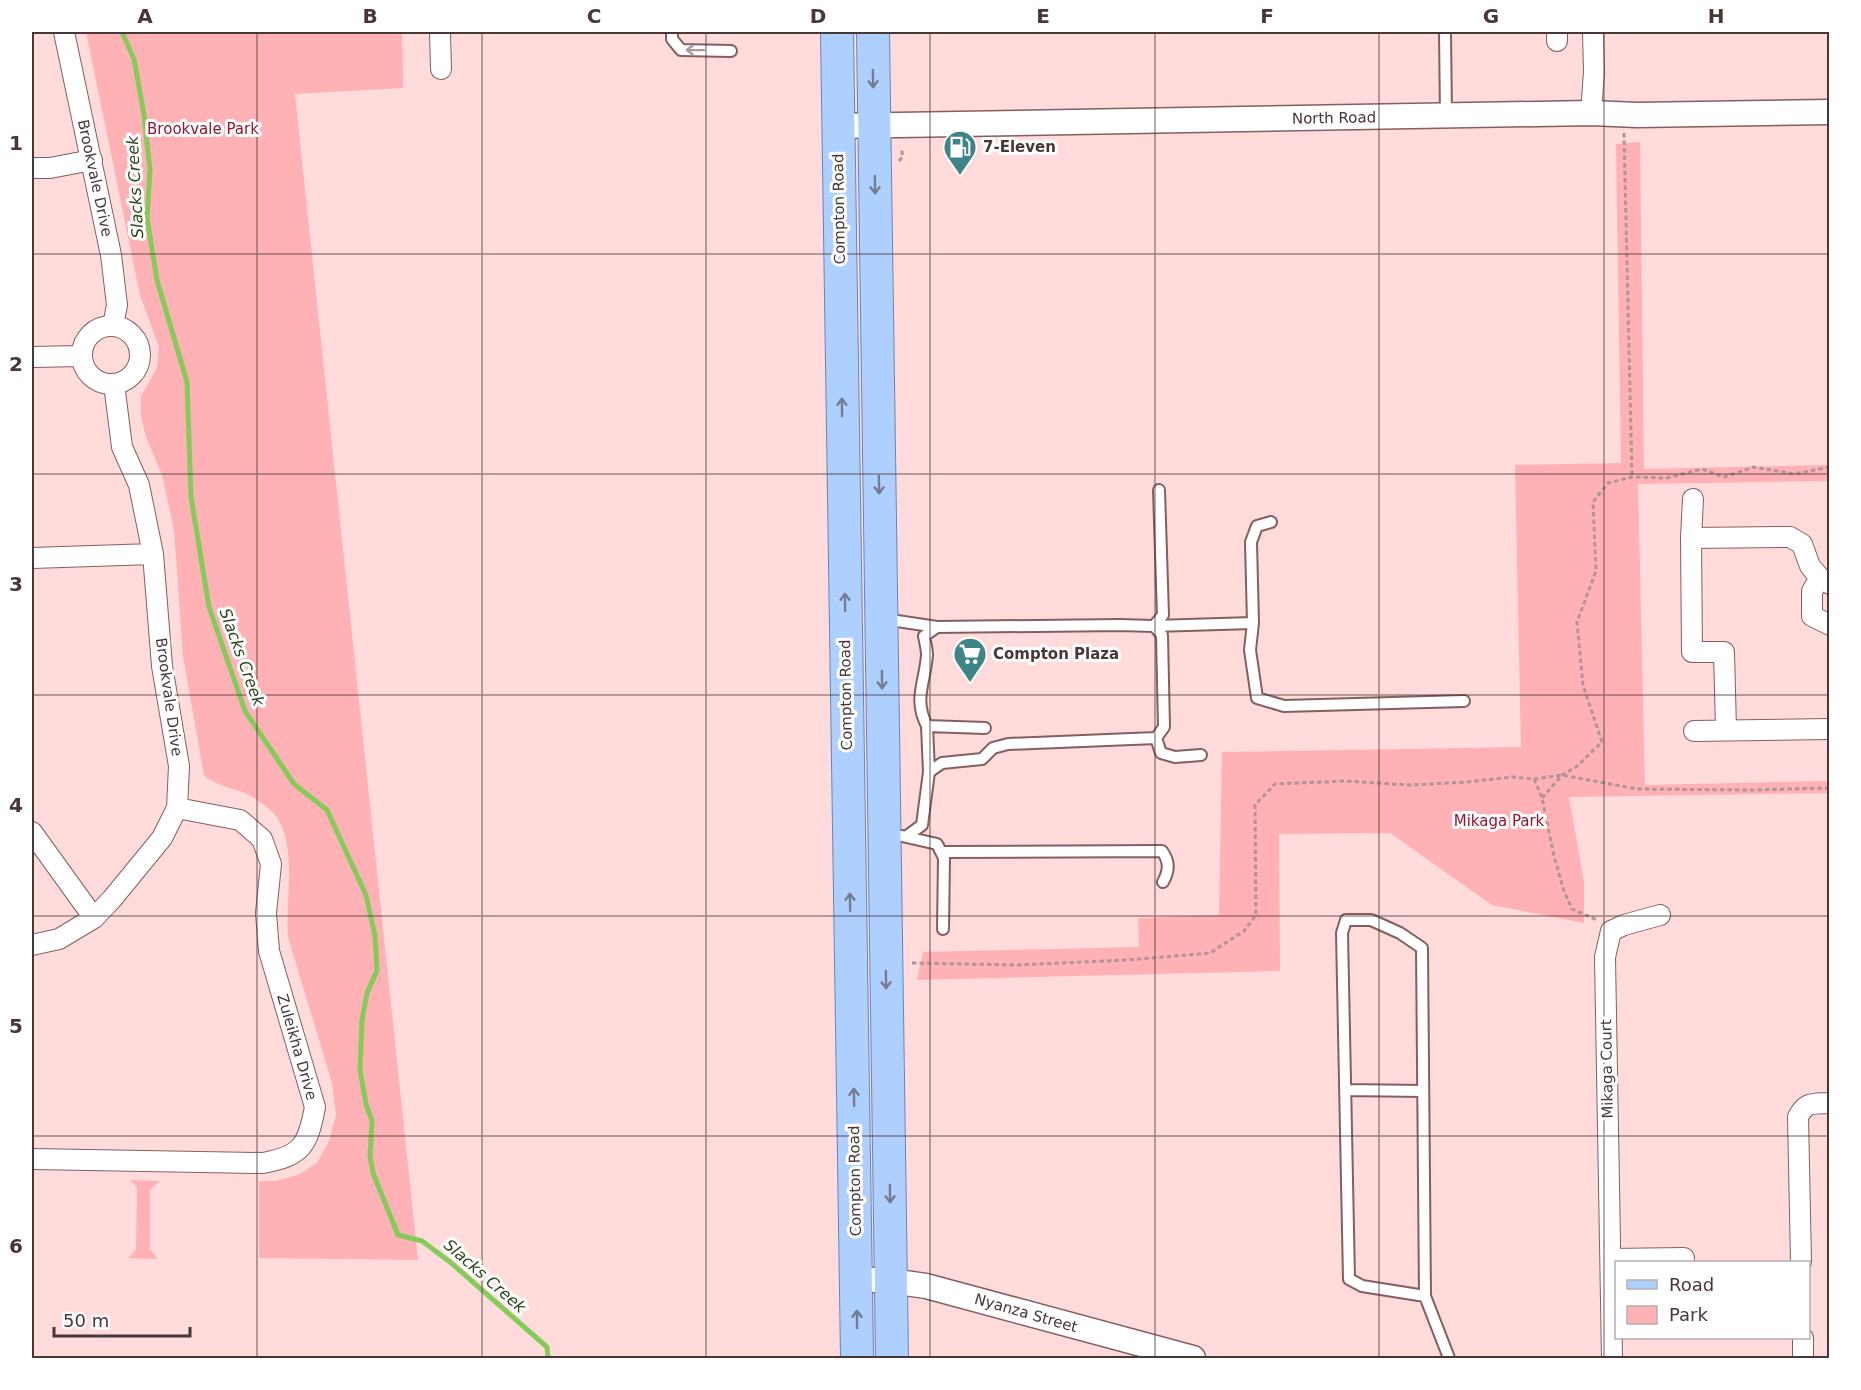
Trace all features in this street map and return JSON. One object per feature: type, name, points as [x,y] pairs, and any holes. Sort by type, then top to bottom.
[{"type":"main road","name":"Compton Road","points":[[837,32],[857,1359]]},
{"type":"main road","points":[[873,32],[881,619],[896,835],[892,1359]]},
{"type":"street","name":"Brookvale Drive","points":[[64,32],[111,255],[117,305],[113,326]]},
{"type":"street","points":[[440,32],[441,69]]},
{"type":"street","points":[[1591,113],[1594,72],[1593,32]]},
{"type":"street","name":"North Road","points":[[838,126],[1591,113],[1830,112]]},
{"type":"street","points":[[32,168],[50,168],[92,160]]},
{"type":"street","points":[[113,326],[123,328],[130,334],[139,351],[139,360],[131,376],[123,382],[114,384],[96,380],[88,374],[82,356],[83,346],[94,331],[113,326]]},
{"type":"street","points":[[32,357],[82,356]]},
{"type":"street","name":"Brookvale Drive","points":[[32,945],[59,939],[94,918],[162,838],[177,808],[179,766],[162,666],[153,554],[145,505],[122,447],[114,384]]},
{"type":"street","points":[[1693,499],[1690,538],[1692,652],[1724,651],[1726,730]]},
{"type":"street","points":[[1690,538],[1790,537],[1802,544],[1810,566],[1825,581],[1812,591],[1812,616],[1830,625]]},
{"type":"street","points":[[32,558],[153,554]]},
{"type":"street","points":[[1694,731],[1830,729]]},
{"type":"street","name":"Zuleikha Drive","points":[[32,1159],[263,1163],[282,1160],[300,1150],[311,1130],[315,1107],[269,951],[266,914],[271,864],[262,839],[240,820],[177,808]]},
{"type":"street","points":[[32,832],[94,918]]},
{"type":"street","points":[[1611,932],[1624,925],[1660,915]]},
{"type":"street","name":"Mikaga Court","points":[[1611,932],[1605,957],[1612,1359]]},
{"type":"street","points":[[1801,1261],[1798,1117],[1802,1108],[1809,1104],[1830,1103]]},
{"type":"street","points":[[1611,1259],[1684,1258]]},
{"type":"street","name":"Nyanza Street","points":[[857,1279],[926,1286],[961,1294],[1135,1351],[1193,1359]]},
{"type":"street","points":[[1803,1339],[1803,1359]]},
{"type":"lane","points":[[672,32],[672,39],[681,50],[731,51]]},
{"type":"lane","points":[[1445,32],[1446,116]]},
{"type":"lane","points":[[1154,626],[1163,615],[1159,490]]},
{"type":"lane","points":[[1271,522],[1257,526],[1251,542],[1253,623],[1250,650],[1257,698],[1284,706],[1464,700]]},
{"type":"lane","points":[[881,619],[937,627],[1253,623]]},
{"type":"lane","points":[[1154,626],[1162,635],[1164,727],[1156,738]]},
{"type":"lane","points":[[896,835],[922,825],[928,772],[927,726],[922,717],[919,695],[927,654],[924,636],[937,627]]},
{"type":"lane","points":[[927,726],[985,728]]},
{"type":"lane","points":[[1156,738],[1161,753],[1175,757],[1201,755]]},
{"type":"lane","points":[[928,772],[942,763],[982,759],[993,748],[1008,744],[1156,738]]},
{"type":"lane","points":[[896,835],[937,844],[944,858],[943,929]]},
{"type":"lane","points":[[941,852],[1162,851],[1167,859],[1168,872],[1163,882]]},
{"type":"lane","points":[[1425,1296],[1362,1286],[1349,1279],[1342,933],[1346,920],[1371,920],[1400,933],[1422,948],[1425,1296],[1449,1359]]},
{"type":"lane","points":[[1346,1090],[1423,1091]]},
{"type":"path","points":[[1624,114],[1632,477]]},
{"type":"path","points":[[1542,798],[1562,775],[1576,767],[1602,742],[1583,685],[1577,622],[1596,571],[1593,502],[1608,483],[1632,477],[1667,478],[1702,469],[1724,477],[1754,468],[1794,474],[1830,467]]},
{"type":"path","points":[[910,963],[1018,965],[1127,960],[1210,953],[1244,931],[1256,915],[1256,805],[1275,784],[1345,781],[1410,785],[1512,777],[1534,779],[1562,775],[1637,789],[1830,788]]},
{"type":"path","points":[[1534,779],[1542,798],[1564,891],[1572,909],[1594,919],[1611,932]]},
{"type":"green space","name":"Brookvale Park","points":[[86,32],[402,32],[403,88],[295,94],[418,1260],[259,1258],[259,1181],[275,1181],[298,1175],[317,1163],[329,1141],[336,1115],[332,1083],[288,937],[289,861],[284,832],[276,816],[264,805],[204,775],[183,656],[174,530],[162,475],[146,437],[141,416],[141,396],[157,368],[159,347],[140,295]]},
{"type":"green space","name":"Mikaga Park","points":[[1640,142],[1644,469],[1830,465],[1829,481],[1638,484],[1645,785],[1829,781],[1829,793],[1569,797],[1584,882],[1584,923],[1492,905],[1390,833],[1279,834],[1280,971],[917,980],[923,952],[1139,947],[1138,918],[1219,915],[1222,752],[1521,747],[1515,465],[1621,463],[1616,144]]},
{"type":"green space","points":[[130,1180],[160,1181],[150,1190],[150,1249],[158,1259],[128,1258],[136,1250],[137,1187]]},
{"type":"waterway","name":"Slacks Creek","points":[[122,32],[134,59],[144,115],[150,170],[147,218],[157,280],[187,382],[191,497],[209,607],[245,711],[294,784],[327,810],[366,895],[375,936],[377,971],[367,993],[362,1020],[360,1070],[366,1104],[372,1121],[370,1156],[373,1173],[398,1235],[422,1241],[450,1262],[547,1347],[548,1358]]},
{"type":"place","name":"7-Eleven","points":[[960,176]]},
{"type":"place","name":"Compton Plaza","points":[[970,683]]}]
